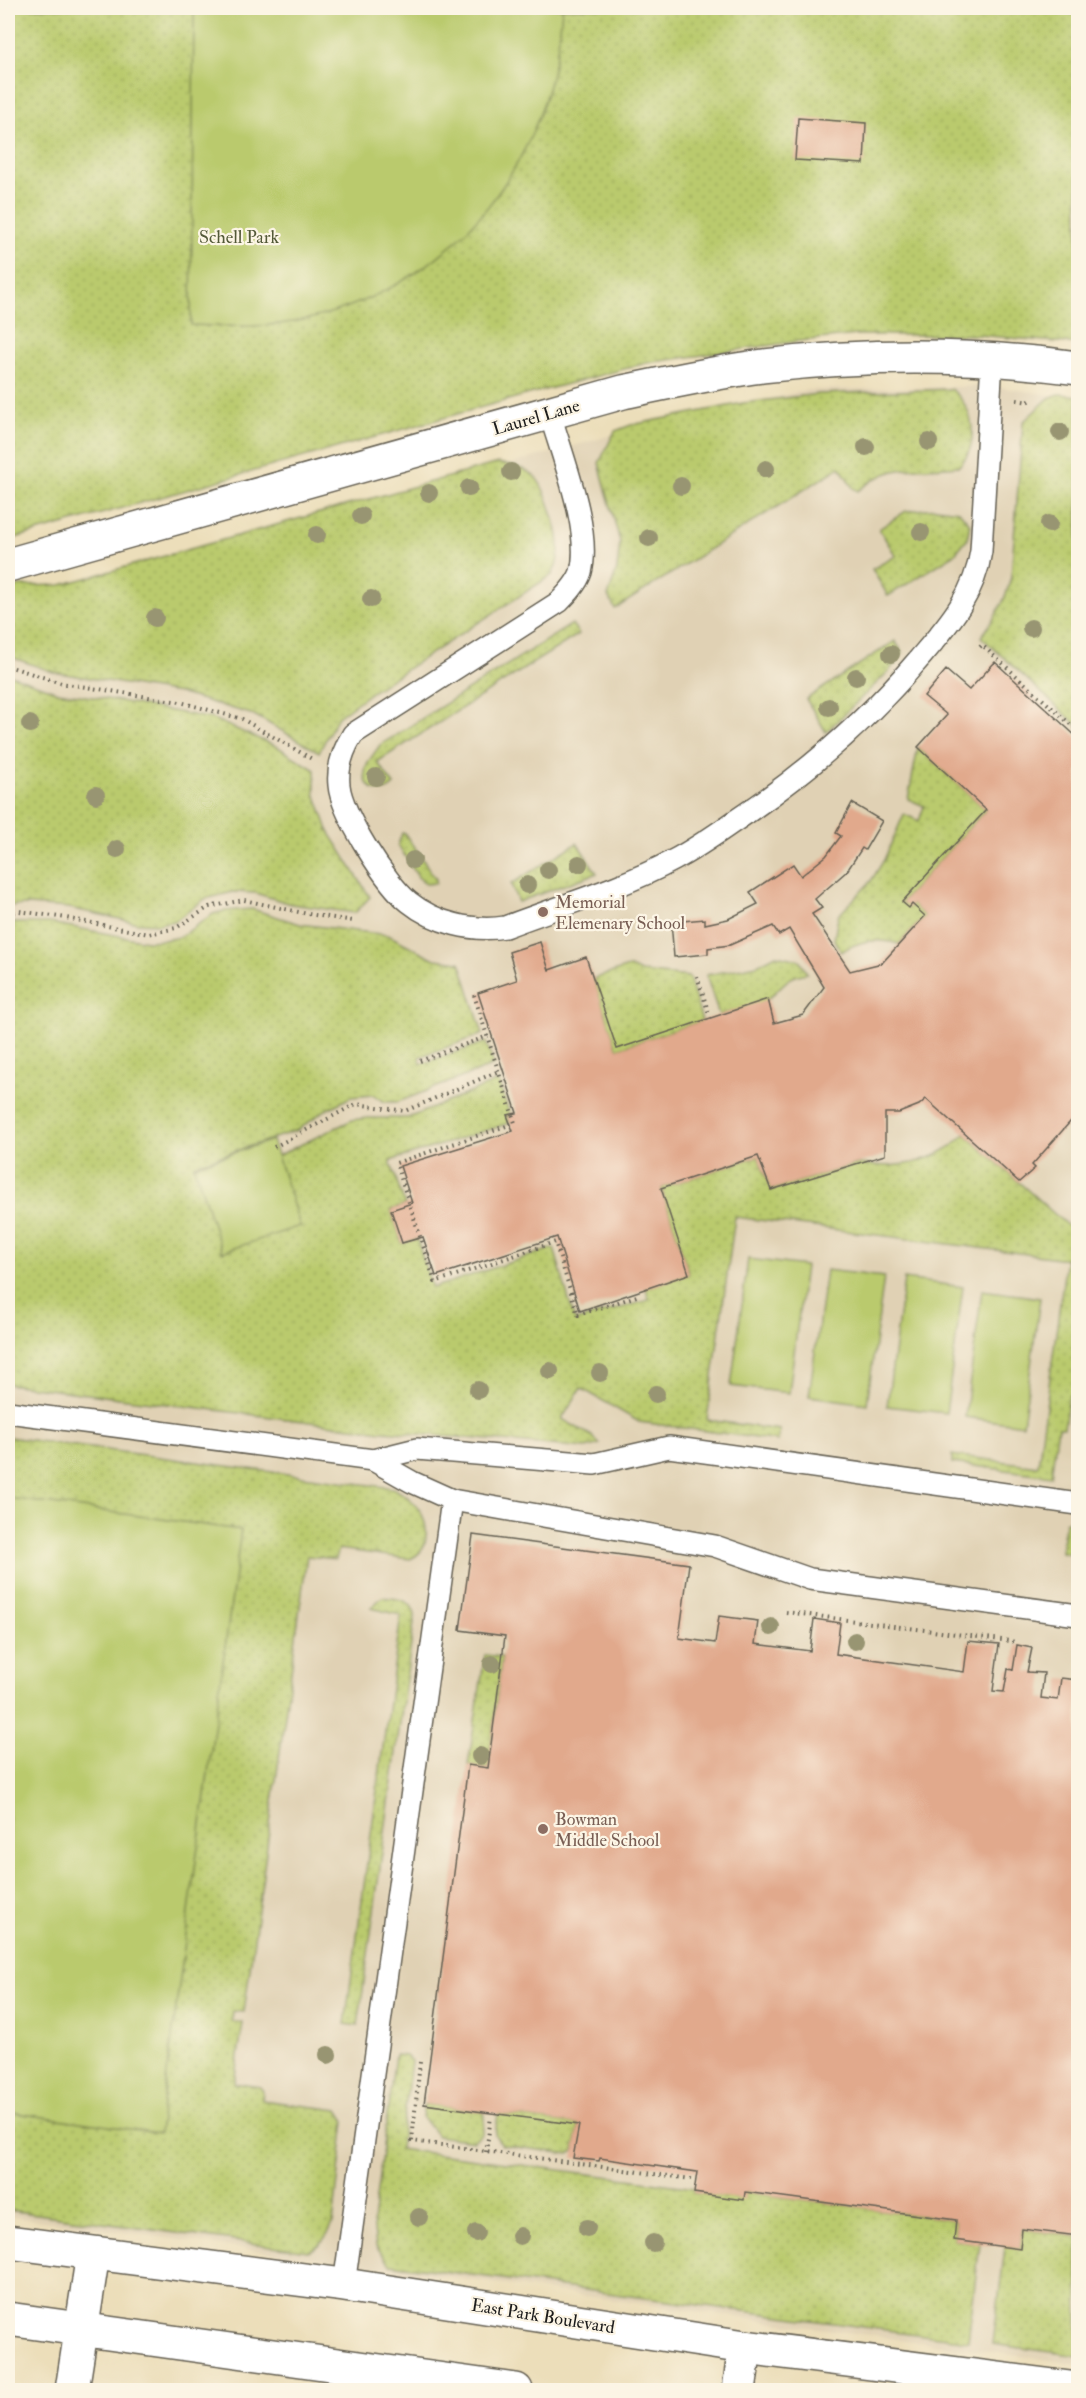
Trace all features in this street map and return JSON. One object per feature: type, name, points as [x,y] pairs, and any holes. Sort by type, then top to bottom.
[{"type":"main road","name":"Laurel Lane","points":[[8,565],[623,392],[695,377],[764,366],[890,359],[992,360],[1078,368]]},
{"type":"main road","name":"East Park Boulevard","points":[[8,2242],[344,2285],[745,2347],[1078,2389]]},
{"type":"main road","points":[[72,2391],[93,2254]]},
{"type":"main road","points":[[8,2319],[384,2381],[516,2391]]},
{"type":"main road","points":[[739,2391],[745,2347]]},
{"type":"lane","points":[[550,414],[582,528],[583,558],[580,575],[559,602],[353,734],[344,748],[339,768],[339,788],[347,810],[371,856],[395,889],[410,903],[429,915],[469,927],[489,929],[505,927],[675,860],[798,777],[847,735],[895,686],[951,621],[970,591],[978,567],[992,360]]},
{"type":"lane","points":[[8,1412],[374,1460],[417,1449],[594,1464],[669,1447],[1078,1504]]},
{"type":"lane","points":[[374,1460],[412,1482],[452,1500],[715,1546],[810,1579],[1078,1615]]},
{"type":"lane","points":[[344,2285],[452,1500]]},
{"type":"path","points":[[980,647],[982,645],[1078,731]]},
{"type":"path","points":[[8,666],[61,683],[180,702],[242,720],[320,763]]},
{"type":"path","points":[[8,913],[19,911],[66,918],[149,934],[176,928],[209,907],[244,900],[354,921]]},
{"type":"path","points":[[697,976],[709,1014]]},
{"type":"path","points":[[474,995],[515,1123],[396,1163],[435,1282],[555,1242],[578,1315],[640,1295]]},
{"type":"path","points":[[420,1061],[488,1036]]},
{"type":"path","points":[[274,1147],[356,1104],[405,1111],[499,1071]]},
{"type":"path","points":[[786,1612],[1017,1642]]},
{"type":"path","points":[[420,2062],[412,2141],[691,2179]]},
{"type":"path","points":[[486,2152],[491,2117]]},
{"type":"shaded area","points":[[992,386],[1078,399],[1078,2364],[8,2216],[8,608],[626,431],[808,390]]},
{"type":"green space","name":"Schell Park","points":[[8,8],[1078,8],[1078,344],[978,335],[857,335],[647,363],[8,540]]},
{"type":"green space","points":[[194,8],[562,8],[554,63],[539,115],[517,163],[488,207],[452,245],[410,276],[362,301],[293,322],[235,326],[191,325]]},
{"type":"green space","points":[[951,389],[965,406],[972,427],[970,448],[959,466],[895,471],[871,481],[858,491],[853,488],[840,467],[615,609],[608,596],[617,569],[620,542],[599,463],[615,431],[631,425],[743,403],[819,394]]},
{"type":"green space","points":[[1059,394],[1078,396],[1078,726],[981,637],[999,608],[1011,577],[1023,422],[1049,398]]},
{"type":"green space","points":[[498,463],[529,472],[542,487],[559,544],[558,560],[552,575],[373,691],[338,717],[319,752],[254,715],[179,693],[53,672],[8,656],[8,590],[20,586],[61,585]]},
{"type":"green space","points":[[936,508],[959,511],[970,524],[967,539],[954,555],[888,596],[872,569],[896,556],[879,529],[906,511]]},
{"type":"green space","points":[[572,624],[579,634],[377,762],[394,785],[384,791],[370,787],[365,771],[380,745]]},
{"type":"green space","points":[[895,641],[903,653],[889,671],[826,732],[806,699]]},
{"type":"green space","points":[[8,674],[58,692],[213,719],[278,747],[315,770],[315,793],[328,830],[370,897],[355,913],[291,904],[255,893],[233,892],[205,899],[175,921],[159,924],[138,923],[69,908],[8,906]]},
{"type":"green space","points":[[918,747],[986,810],[902,902],[909,907],[912,904],[925,916],[899,944],[869,941],[841,952],[834,940],[838,916],[871,881],[884,860],[904,814],[919,821],[924,806],[908,799]]},
{"type":"green space","points":[[402,833],[405,834],[436,879],[436,883],[426,884],[418,877],[398,845]]},
{"type":"green space","points":[[577,843],[597,873],[518,902],[511,884]]},
{"type":"green space","points":[[252,909],[300,924],[388,935],[435,959],[460,962],[483,1034],[420,1057],[421,1064],[486,1042],[494,1065],[398,1102],[385,1102],[373,1095],[351,1097],[324,1111],[298,1130],[194,1165],[300,1226],[277,1156],[352,1120],[408,1118],[498,1081],[510,1114],[507,1116],[510,1123],[390,1161],[405,1205],[391,1210],[402,1243],[417,1239],[432,1288],[554,1248],[575,1321],[649,1300],[646,1288],[689,1274],[661,1188],[758,1156],[771,1190],[857,1164],[890,1166],[913,1163],[934,1156],[952,1146],[965,1134],[1078,1235],[1078,1396],[1069,1395],[1064,1427],[1058,1427],[1051,1476],[952,1463],[952,1455],[1038,1466],[1066,1259],[735,1217],[707,1420],[780,1430],[778,1441],[639,1422],[581,1388],[562,1419],[592,1436],[600,1444],[586,1448],[382,1431],[8,1384],[8,923],[50,923],[147,941],[180,937],[213,914]]},
{"type":"green space","points":[[776,955],[799,960],[807,973],[789,979],[765,1001],[719,1015],[706,975],[757,965]]},
{"type":"green space","points":[[628,967],[641,972],[689,977],[702,1021],[617,1049],[593,979]]},
{"type":"green space","points":[[272,1140],[300,1226],[222,1252],[194,1166]]},
{"type":"green space","points":[[748,1259],[805,1266],[789,1393],[731,1386]]},
{"type":"green space","points":[[826,1270],[884,1277],[867,1404],[809,1396]]},
{"type":"green space","points":[[904,1279],[963,1287],[946,1413],[887,1406]]},
{"type":"green space","points":[[982,1290],[1040,1298],[1023,1425],[965,1417]]},
{"type":"green space","points":[[8,1437],[393,1488],[414,1502],[424,1519],[425,1542],[417,1555],[410,1559],[339,1549],[336,1559],[307,1556],[244,2012],[233,2011],[232,2022],[243,2023],[234,2083],[260,2087],[263,2091],[262,2100],[338,2110],[345,2121],[333,2223],[324,2240],[308,2251],[8,2210]]},
{"type":"green space","points":[[8,1498],[241,1530],[159,2133],[8,2112]]},
{"type":"green space","points":[[1078,1521],[1078,1555],[1061,1552],[1065,1522]]},
{"type":"green space","points":[[382,1597],[407,1602],[411,1605],[415,1615],[358,2026],[345,2024],[401,1615],[371,1608]]},
{"type":"green space","points":[[485,1655],[502,1657],[488,1768],[468,1765]]},
{"type":"green space","points":[[395,2055],[406,2056],[411,2061],[400,2149],[695,2188],[694,2193],[743,2199],[745,2192],[956,2220],[954,2240],[980,2243],[968,2341],[390,2264],[376,2246],[373,2221]]},
{"type":"green space","points":[[424,2104],[485,2112],[482,2134],[473,2141],[437,2136],[422,2117]]},
{"type":"green space","points":[[498,2114],[579,2125],[574,2151],[569,2154],[502,2145],[495,2135]]},
{"type":"green space","points":[[1022,2229],[1078,2237],[1078,2356],[993,2344],[1005,2247],[1020,2249]]},
{"type":"building","points":[[798,118],[866,123],[864,164],[795,160]]},
{"type":"building","points":[[995,662],[1078,738],[1078,1113],[1032,1165],[1035,1168],[1019,1182],[926,1099],[919,1105],[899,1113],[885,1113],[885,1155],[771,1190],[758,1156],[661,1188],[689,1274],[580,1311],[557,1237],[436,1276],[423,1237],[402,1243],[391,1210],[412,1203],[400,1166],[513,1131],[507,1115],[517,1113],[478,993],[517,980],[509,952],[540,942],[549,970],[586,957],[617,1049],[768,999],[774,1023],[803,1015],[824,987],[789,929],[779,935],[773,926],[730,945],[708,948],[708,954],[674,957],[671,922],[705,919],[705,924],[728,919],[758,904],[750,892],[793,864],[801,876],[826,856],[841,836],[836,833],[852,803],[882,821],[865,850],[862,848],[847,871],[815,899],[822,908],[812,914],[850,971],[882,963],[925,916],[912,904],[909,908],[902,902],[986,810],[918,747],[947,715],[924,696],[946,670],[969,690]]},
{"type":"building","points":[[473,1535],[689,1564],[679,1638],[715,1643],[719,1616],[758,1621],[755,1644],[810,1651],[814,1619],[840,1623],[836,1654],[964,1672],[968,1641],[999,1644],[993,1691],[1004,1692],[1008,1669],[1013,1670],[1017,1645],[1032,1648],[1027,1672],[1044,1673],[1041,1698],[1058,1700],[1061,1678],[1078,1680],[1078,2236],[1022,2229],[1020,2249],[954,2240],[956,2220],[745,2192],[744,2200],[694,2193],[697,2172],[600,2158],[599,2161],[573,2158],[579,2125],[424,2104],[468,1765],[488,1768],[505,1636],[460,1630]]},
{"type":"place","name":"Memorial Elemenary School","points":[[543,912]]},
{"type":"place","name":"Bowman Middle School","points":[[543,1829]]}]
